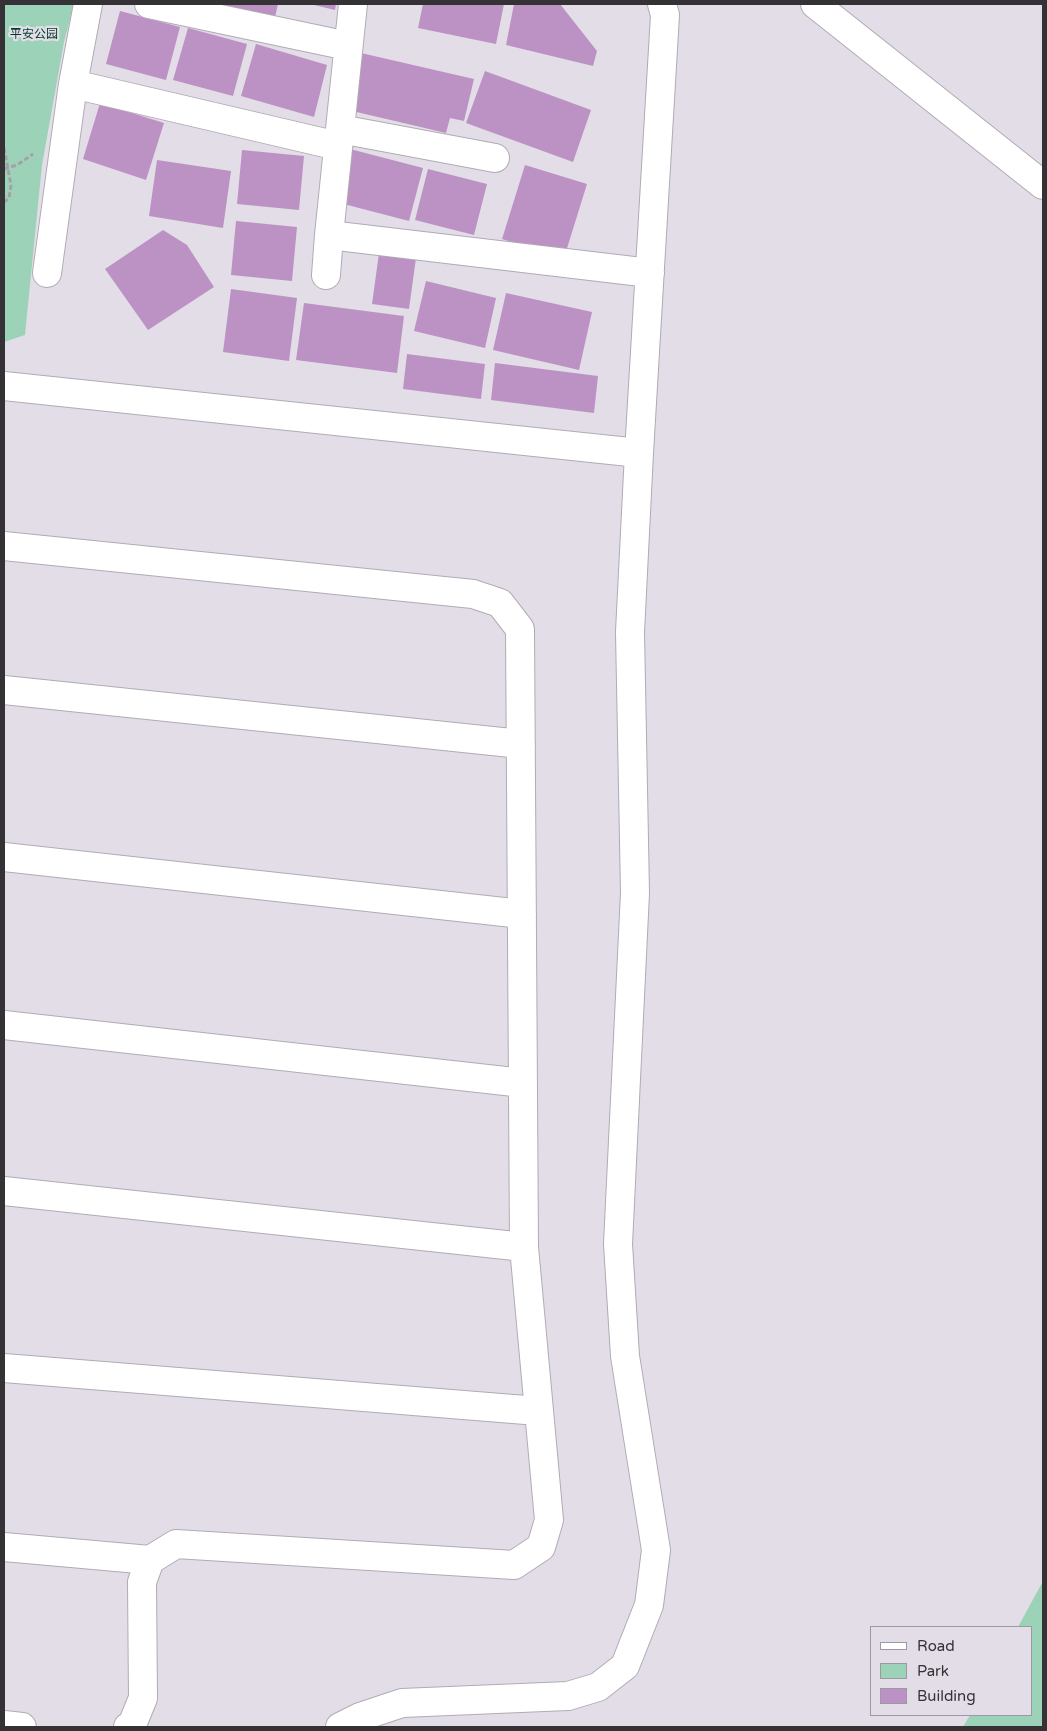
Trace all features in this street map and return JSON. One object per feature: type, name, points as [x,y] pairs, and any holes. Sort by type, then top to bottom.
[{"type":"street","points":[[47,272],[72,84],[88,4]]},
{"type":"street","points":[[149,4],[348,46]]},
{"type":"street","points":[[326,275],[353,4]]},
{"type":"street","points":[[340,1727],[360,1717],[402,1704],[568,1696],[598,1687],[625,1666],[649,1605],[656,1550],[625,1356],[618,1244],[635,892],[630,632],[665,15],[662,4]]},
{"type":"street","points":[[815,4],[1043,185]]},
{"type":"street","points":[[72,84],[339,138],[495,158]]},
{"type":"street","points":[[329,235],[650,273]]},
{"type":"street","points":[[4,386],[640,453]]},
{"type":"street","points":[[4,546],[473,594],[500,603],[520,628],[524,1247],[549,1520],[541,1547],[514,1565],[176,1544],[150,1560],[4,1547]]},
{"type":"street","points":[[4,690],[521,744]]},
{"type":"street","points":[[4,857],[522,914]]},
{"type":"street","points":[[4,1025],[523,1083]]},
{"type":"street","points":[[4,1191],[524,1247]]},
{"type":"street","points":[[4,1368],[538,1411]]},
{"type":"street","points":[[128,1727],[132,1725],[143,1698],[142,1582],[150,1560]]},
{"type":"street","points":[[4,1725],[22,1727]]},
{"type":"path","points":[[4,148],[11,185],[9,198],[4,202]]},
{"type":"green space","name":"平安公园","points":[[4,4],[74,4],[64,42],[42,165],[25,335],[4,342]]},
{"type":"green space","points":[[1043,1581],[1043,1727],[963,1727],[969,1716],[1032,1716],[1032,1626],[1019,1626]]},
{"type":"building","points":[[191,4],[278,4],[273,26]]},
{"type":"building","points":[[310,4],[336,4],[335,10]]},
{"type":"building","points":[[423,4],[504,4],[496,44],[418,28]]},
{"type":"building","points":[[514,4],[560,4],[597,51],[593,66],[506,45]]},
{"type":"building","points":[[120,11],[180,27],[166,80],[106,64]]},
{"type":"building","points":[[188,28],[247,44],[233,96],[173,80]]},
{"type":"building","points":[[256,44],[327,65],[314,117],[241,96]]},
{"type":"building","points":[[361,53],[474,79],[464,121],[450,118],[446,133],[348,110]]},
{"type":"building","points":[[485,71],[591,110],[573,162],[466,123]]},
{"type":"building","points":[[100,103],[164,123],[146,180],[83,159]]},
{"type":"building","points":[[350,149],[423,168],[409,221],[336,202]]},
{"type":"building","points":[[242,150],[304,156],[299,210],[237,204]]},
{"type":"building","points":[[157,160],[231,171],[223,228],[149,216]]},
{"type":"building","points":[[525,165],[587,184],[564,258],[502,239]]},
{"type":"building","points":[[428,169],[487,184],[474,235],[415,220]]},
{"type":"building","points":[[236,221],[297,227],[292,281],[231,275]]},
{"type":"building","points":[[163,230],[187,245],[214,287],[148,330],[105,269]]},
{"type":"building","points":[[379,253],[416,258],[409,309],[372,304]]},
{"type":"building","points":[[426,281],[496,298],[485,348],[414,331]]},
{"type":"building","points":[[231,289],[297,298],[289,361],[223,352]]},
{"type":"building","points":[[506,293],[592,312],[579,370],[493,350]]},
{"type":"building","points":[[304,303],[404,316],[397,373],[296,360]]},
{"type":"building","points":[[407,354],[485,364],[481,399],[403,389]]},
{"type":"building","points":[[495,363],[598,376],[594,413],[491,400]]}]
